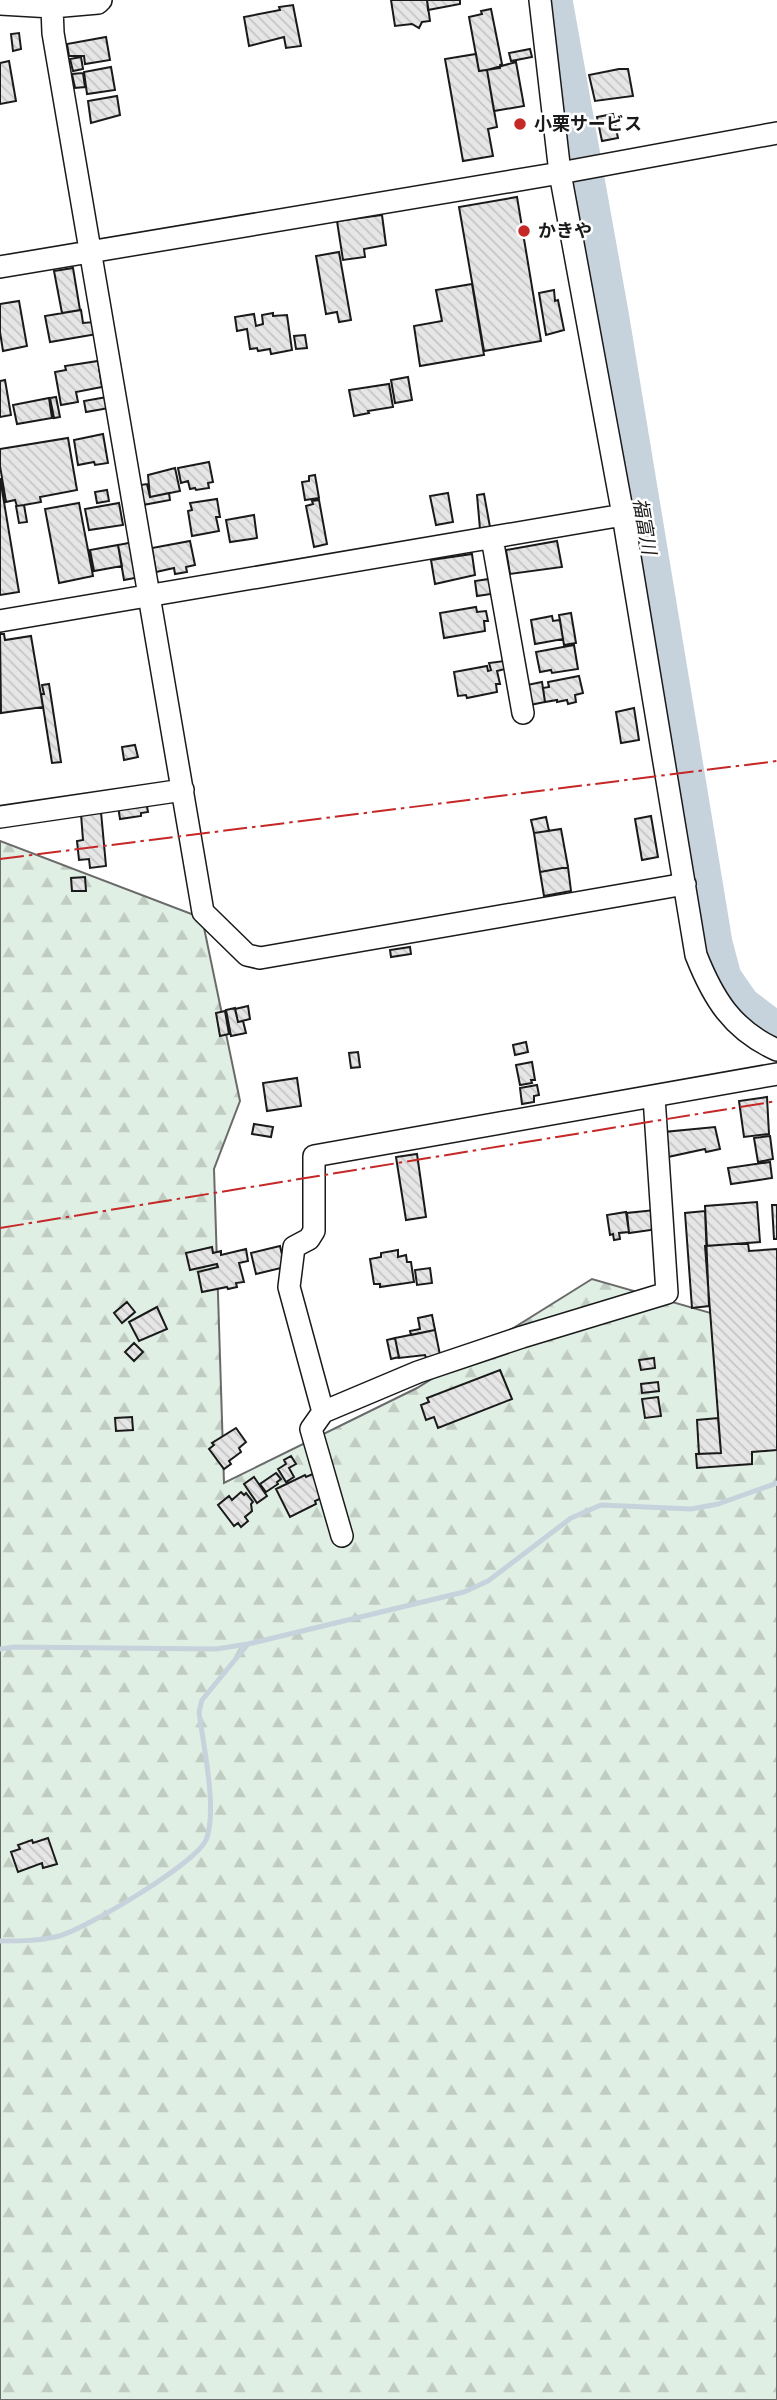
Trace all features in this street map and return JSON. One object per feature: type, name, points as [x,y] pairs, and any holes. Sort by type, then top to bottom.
[{"type":"street","points":[[0,4],[52,6],[98,4],[101,0]]},
{"type":"street","points":[[540,0],[578,169],[623,515],[696,955],[709,988],[726,1014],[759,1042],[777,1050]]},
{"type":"street","points":[[52,6],[53,33],[203,912],[247,956],[260,957],[685,884]]},
{"type":"street","points":[[0,267],[777,133]]},
{"type":"street","points":[[0,621],[623,515]]},
{"type":"street","points":[[492,538],[523,713]]},
{"type":"street","points":[[0,817],[183,790]]},
{"type":"street","points":[[324,1412],[289,1286],[294,1247],[309,1240],[314,1231],[314,1156],[777,1074]]},
{"type":"street","points":[[342,1536],[311,1429],[324,1412],[418,1372],[667,1293],[654,1097]]},
{"type":"green space","points":[[0,841],[202,918],[240,1101],[214,1169],[224,1483],[417,1388],[592,1279],[777,1332],[777,2400],[0,2400]]},
{"type":"building","points":[[391,0],[427,0],[430,21],[422,22],[419,28],[412,24],[395,26]]},
{"type":"building","points":[[427,0],[460,0],[460,4],[428,10]]},
{"type":"building","points":[[293,5],[301,46],[286,48],[284,37],[249,46],[244,17]]},
{"type":"building","points":[[491,9],[502,64],[500,68],[479,71],[469,17]]},
{"type":"building","points":[[19,33],[21,49],[13,51],[11,34]]},
{"type":"building","points":[[106,37],[110,60],[85,64],[84,56],[69,56],[67,44]]},
{"type":"building","points":[[530,49],[532,57],[511,61],[509,53]]},
{"type":"building","points":[[476,54],[479,71],[487,70],[497,127],[488,129],[493,156],[463,161],[445,59]]},
{"type":"building","points":[[81,57],[83,69],[73,71],[70,59]]},
{"type":"building","points":[[9,61],[16,101],[0,104],[0,63]]},
{"type":"building","points":[[516,62],[524,106],[494,111],[487,70]]},
{"type":"building","points":[[111,67],[115,90],[87,94],[84,72]]},
{"type":"building","points":[[628,69],[633,96],[595,101],[589,75]]},
{"type":"building","points":[[83,73],[85,87],[75,88],[72,74]]},
{"type":"building","points":[[117,96],[120,115],[91,123],[88,101]]},
{"type":"building","points":[[613,114],[618,138],[602,141],[597,117]]},
{"type":"building","points":[[517,197],[541,341],[484,351],[459,207]]},
{"type":"building","points":[[382,215],[386,245],[364,249],[365,257],[343,260],[337,221]]},
{"type":"building","points":[[339,252],[351,320],[339,322],[337,312],[326,314],[316,256]]},
{"type":"building","points":[[73,268],[80,310],[62,313],[54,271]]},
{"type":"building","points":[[472,284],[484,355],[420,366],[414,326],[442,321],[436,290]]},
{"type":"building","points":[[554,290],[564,330],[546,335],[539,293]]},
{"type":"building","points":[[19,301],[27,346],[3,351],[0,304]]},
{"type":"building","points":[[81,310],[83,323],[94,322],[97,334],[50,342],[45,316]]},
{"type":"building","points":[[273,313],[273,316],[287,315],[292,350],[271,354],[270,349],[250,349],[247,329],[237,331],[235,317],[254,314],[256,326],[263,324],[262,315]]},
{"type":"building","points":[[305,335],[307,348],[296,349],[294,336]]},
{"type":"building","points":[[98,361],[102,387],[76,392],[78,402],[61,405],[55,372],[66,370],[65,366]]},
{"type":"building","points":[[408,377],[412,400],[395,403],[391,380]]},
{"type":"building","points":[[5,380],[11,415],[0,417],[0,381]]},
{"type":"building","points":[[389,384],[393,407],[354,416],[349,390]]},
{"type":"building","points":[[56,397],[60,417],[54,418],[50,398]]},
{"type":"building","points":[[107,397],[109,408],[86,412],[84,401]]},
{"type":"building","points":[[49,398],[52,418],[17,424],[13,405]]},
{"type":"building","points":[[103,434],[108,463],[78,465],[74,440]]},
{"type":"building","points":[[68,438],[77,490],[40,497],[41,502],[24,505],[17,506],[15,500],[6,502],[0,449]]},
{"type":"building","points":[[209,462],[213,482],[208,483],[209,488],[190,489],[188,481],[181,483],[178,468]]},
{"type":"building","points":[[175,468],[180,491],[150,497],[148,475]]},
{"type":"building","points":[[315,475],[319,498],[305,500],[302,482],[309,481],[309,476]]},
{"type":"building","points":[[0,478],[19,592],[0,595]]},
{"type":"building","points":[[147,484],[150,497],[169,493],[170,500],[143,505],[140,485]]},
{"type":"building","points":[[107,490],[109,501],[97,503],[95,492]]},
{"type":"building","points":[[448,493],[453,522],[436,525],[430,496]]},
{"type":"building","points":[[484,494],[490,527],[480,529],[477,495]]},
{"type":"building","points":[[217,499],[220,517],[216,517],[219,531],[192,536],[188,511],[192,510],[190,503]]},
{"type":"building","points":[[319,500],[327,544],[314,547],[306,506]]},
{"type":"building","points":[[79,503],[93,576],[59,583],[45,509]]},
{"type":"building","points":[[119,503],[123,525],[89,530],[85,509]]},
{"type":"building","points":[[24,505],[27,522],[19,523],[16,506]]},
{"type":"building","points":[[254,515],[257,538],[230,542],[226,520]]},
{"type":"building","points":[[190,541],[195,565],[186,567],[187,572],[175,574],[174,568],[156,572],[152,548]]},
{"type":"building","points":[[557,541],[562,567],[510,574],[506,550]]},
{"type":"building","points":[[134,542],[140,577],[124,580],[118,545]]},
{"type":"building","points":[[118,545],[122,566],[94,571],[90,550]]},
{"type":"building","points":[[472,554],[475,575],[435,584],[431,560]]},
{"type":"building","points":[[489,579],[491,594],[477,596],[475,581]]},
{"type":"building","points":[[476,607],[477,612],[486,611],[488,621],[484,621],[485,631],[444,638],[440,613]]},
{"type":"building","points":[[571,613],[576,643],[564,645],[559,615]]},
{"type":"building","points":[[552,616],[553,621],[560,620],[563,639],[535,644],[531,620]]},
{"type":"building","points":[[0,634],[4,634],[5,640],[31,636],[43,707],[1,713]]},
{"type":"building","points":[[574,645],[578,669],[540,672],[536,652]]},
{"type":"building","points":[[504,661],[505,669],[497,671],[500,684],[496,684],[497,692],[467,698],[466,695],[458,696],[454,672],[487,666],[488,671],[491,670],[489,663]]},
{"type":"building","points":[[579,676],[583,693],[575,695],[576,702],[545,702],[543,688],[549,687],[548,682]]},
{"type":"building","points":[[542,682],[545,702],[530,705],[527,685]]},
{"type":"building","points":[[49,684],[61,762],[52,763],[41,694],[44,694],[42,685]]},
{"type":"building","points":[[634,708],[639,740],[621,743],[616,712]]},
{"type":"building","points":[[135,745],[138,757],[124,760],[122,747]]},
{"type":"building","points":[[146,801],[148,812],[141,813],[141,816],[120,819],[118,806]]},
{"type":"building","points":[[101,812],[106,866],[90,868],[89,859],[79,860],[77,841],[83,840],[81,814]]},
{"type":"building","points":[[651,816],[658,857],[642,860],[635,819]]},
{"type":"building","points":[[546,817],[549,831],[534,833],[531,820]]},
{"type":"building","points":[[561,829],[568,867],[540,872],[534,833]]},
{"type":"building","points":[[568,867],[571,891],[544,896],[540,872]]},
{"type":"building","points":[[85,877],[86,891],[72,891],[71,878]]},
{"type":"building","points":[[410,947],[411,954],[391,957],[390,950]]},
{"type":"building","points":[[248,1006],[250,1019],[238,1022],[235,1009]]},
{"type":"building","points":[[235,1008],[238,1022],[243,1021],[246,1033],[231,1036],[226,1010]]},
{"type":"building","points":[[225,1011],[229,1034],[220,1036],[216,1013]]},
{"type":"building","points":[[526,1042],[528,1052],[515,1055],[513,1045]]},
{"type":"building","points":[[358,1052],[360,1067],[351,1068],[349,1053]]},
{"type":"building","points":[[532,1062],[535,1080],[520,1085],[516,1065]]},
{"type":"building","points":[[297,1078],[301,1106],[267,1111],[263,1083]]},
{"type":"building","points":[[537,1085],[539,1095],[534,1096],[534,1102],[522,1104],[520,1088]]},
{"type":"building","points":[[767,1097],[769,1134],[744,1137],[739,1101]]},
{"type":"building","points":[[254,1124],[273,1127],[271,1137],[252,1134]]},
{"type":"building","points":[[715,1127],[720,1149],[706,1152],[705,1149],[668,1157],[664,1132]]},
{"type":"building","points":[[770,1136],[773,1159],[758,1162],[754,1138]]},
{"type":"building","points":[[417,1154],[426,1217],[406,1220],[396,1157]]},
{"type":"building","points":[[770,1162],[772,1178],[731,1184],[728,1168]]},
{"type":"building","points":[[757,1202],[760,1242],[707,1246],[705,1206]]},
{"type":"building","points":[[772,1205],[777,1205],[777,1239],[774,1239]]},
{"type":"building","points":[[655,1210],[658,1229],[629,1233],[627,1213]]},
{"type":"building","points":[[705,1211],[709,1306],[692,1308],[685,1213]]},
{"type":"building","points":[[626,1212],[629,1232],[619,1233],[620,1239],[614,1240],[613,1234],[610,1235],[607,1215]]},
{"type":"building","points":[[748,1243],[749,1251],[777,1249],[777,1450],[752,1452],[752,1464],[697,1468],[696,1454],[721,1453],[705,1246]]},
{"type":"building","points":[[280,1246],[285,1267],[256,1274],[251,1253]]},
{"type":"building","points":[[212,1247],[213,1253],[221,1251],[221,1255],[246,1249],[248,1261],[239,1263],[244,1282],[236,1283],[237,1287],[202,1292],[198,1272],[218,1267],[217,1264],[190,1270],[186,1253]]},
{"type":"building","points":[[398,1250],[398,1257],[406,1255],[407,1262],[411,1262],[414,1282],[380,1287],[380,1284],[374,1284],[370,1259],[381,1257],[381,1253]]},
{"type":"building","points":[[430,1268],[432,1283],[417,1285],[415,1270]]},
{"type":"building","points":[[127,1302],[135,1312],[122,1323],[114,1313]]},
{"type":"building","points":[[157,1307],[167,1329],[139,1341],[129,1322]]},
{"type":"building","points":[[432,1315],[435,1330],[411,1335],[410,1331],[420,1329],[418,1318]]},
{"type":"building","points":[[435,1330],[440,1355],[399,1358],[395,1338]]},
{"type":"building","points":[[395,1338],[399,1357],[391,1359],[387,1340]]},
{"type":"building","points":[[134,1343],[143,1352],[134,1361],[125,1352]]},
{"type":"building","points":[[654,1358],[655,1368],[641,1370],[639,1360]]},
{"type":"building","points":[[500,1370],[512,1399],[438,1428],[434,1417],[426,1420],[421,1405],[429,1402],[427,1398]]},
{"type":"building","points":[[658,1382],[659,1391],[642,1393],[641,1384]]},
{"type":"building","points":[[658,1397],[661,1416],[645,1418],[642,1399]]},
{"type":"building","points":[[132,1417],[133,1430],[116,1431],[115,1418]]},
{"type":"building","points":[[718,1418],[721,1453],[699,1454],[697,1420]]},
{"type":"building","points":[[236,1428],[246,1442],[239,1448],[241,1452],[229,1461],[231,1464],[224,1469],[209,1449],[214,1445],[212,1443]]},
{"type":"building","points":[[291,1456],[296,1464],[289,1468],[294,1477],[286,1482],[278,1469],[286,1464],[284,1460]]},
{"type":"building","points":[[276,1473],[281,1479],[266,1492],[260,1484]]},
{"type":"building","points":[[315,1473],[326,1496],[290,1517],[276,1489]]},
{"type":"building","points":[[254,1477],[267,1496],[257,1503],[244,1484]]},
{"type":"building","points":[[241,1492],[244,1495],[246,1493],[253,1502],[252,1511],[245,1517],[248,1521],[241,1527],[238,1523],[234,1526],[218,1505],[229,1496],[232,1500]]},
{"type":"building","points":[[48,1838],[57,1864],[43,1868],[42,1863],[18,1872],[11,1852],[20,1849],[18,1845]]},
{"type":"waterway","name":"福富川","points":[[556,0],[612,313],[716,943],[725,977],[743,1003],[777,1029]]},
{"type":"waterway","points":[[0,1941],[45,1939],[73,1931],[139,1894],[198,1851],[206,1840],[211,1812],[199,1712],[202,1700],[248,1644],[464,1592],[488,1581],[571,1518],[601,1505],[691,1509],[718,1504],[777,1483]]},
{"type":"waterway","points":[[0,1649],[216,1649],[248,1644]]},
{"type":"power","points":[[0,859],[777,761]]},
{"type":"power","points":[[0,1228],[777,1101]]},
{"type":"place","name":"小栗サービス","points":[[520,124]]},
{"type":"place","name":"かきや","points":[[524,231]]}]
